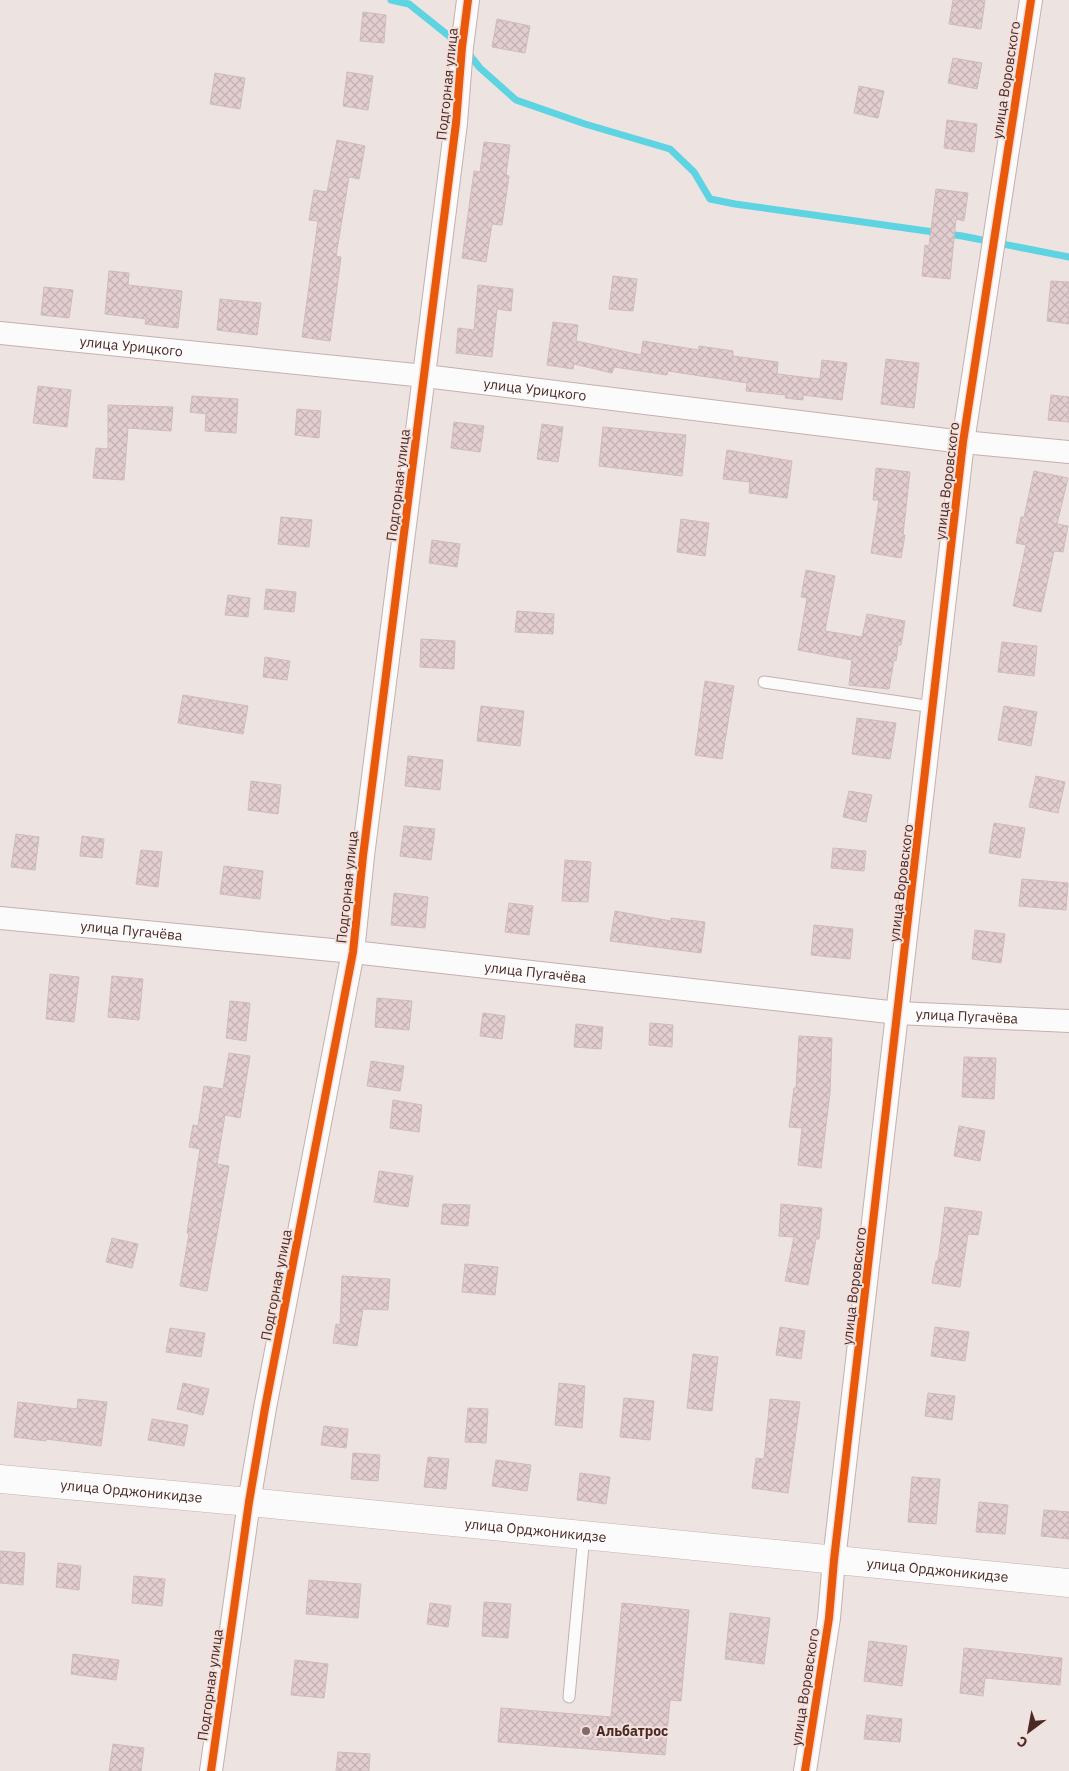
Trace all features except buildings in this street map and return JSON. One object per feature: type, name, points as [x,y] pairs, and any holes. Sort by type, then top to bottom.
[{"type":"street","name":"Подгорная улица","points":[[211,1771],[249,1502],[265,1408],[353,952],[363,856],[455,133],[468,0]]},
{"type":"street","name":"улица Воровского","points":[[805,1771],[829,1618],[834,1560],[963,442],[1031,0]]},
{"type":"street","name":"улица Урицкого","points":[[0,332],[425,376],[963,442],[1069,452]]},
{"type":"street","name":"улица Пугачёва","points":[[0,918],[353,952],[898,1013],[1069,1020]]},
{"type":"street","name":"улица Орджоникидзе","points":[[0,1479],[1069,1583]]},
{"type":"lane","points":[[764,682],[933,707]]},
{"type":"lane","points":[[569,1697],[584,1535]]},
{"type":"waterway","points":[[391,0],[409,4],[459,44]]},
{"type":"waterway","points":[[468,53],[480,68],[516,100],[585,124],[670,149],[694,172],[710,199],[962,236],[1069,257]]},
{"type":"cycle path","points":[[211,1771],[249,1502],[265,1408],[353,952],[363,856],[456,123],[468,0]]},
{"type":"cycle path","points":[[805,1771],[829,1618],[834,1560],[963,442],[1031,0]]},
{"type":"place","name":"Альбатрос","points":[[586,1731]]}]
